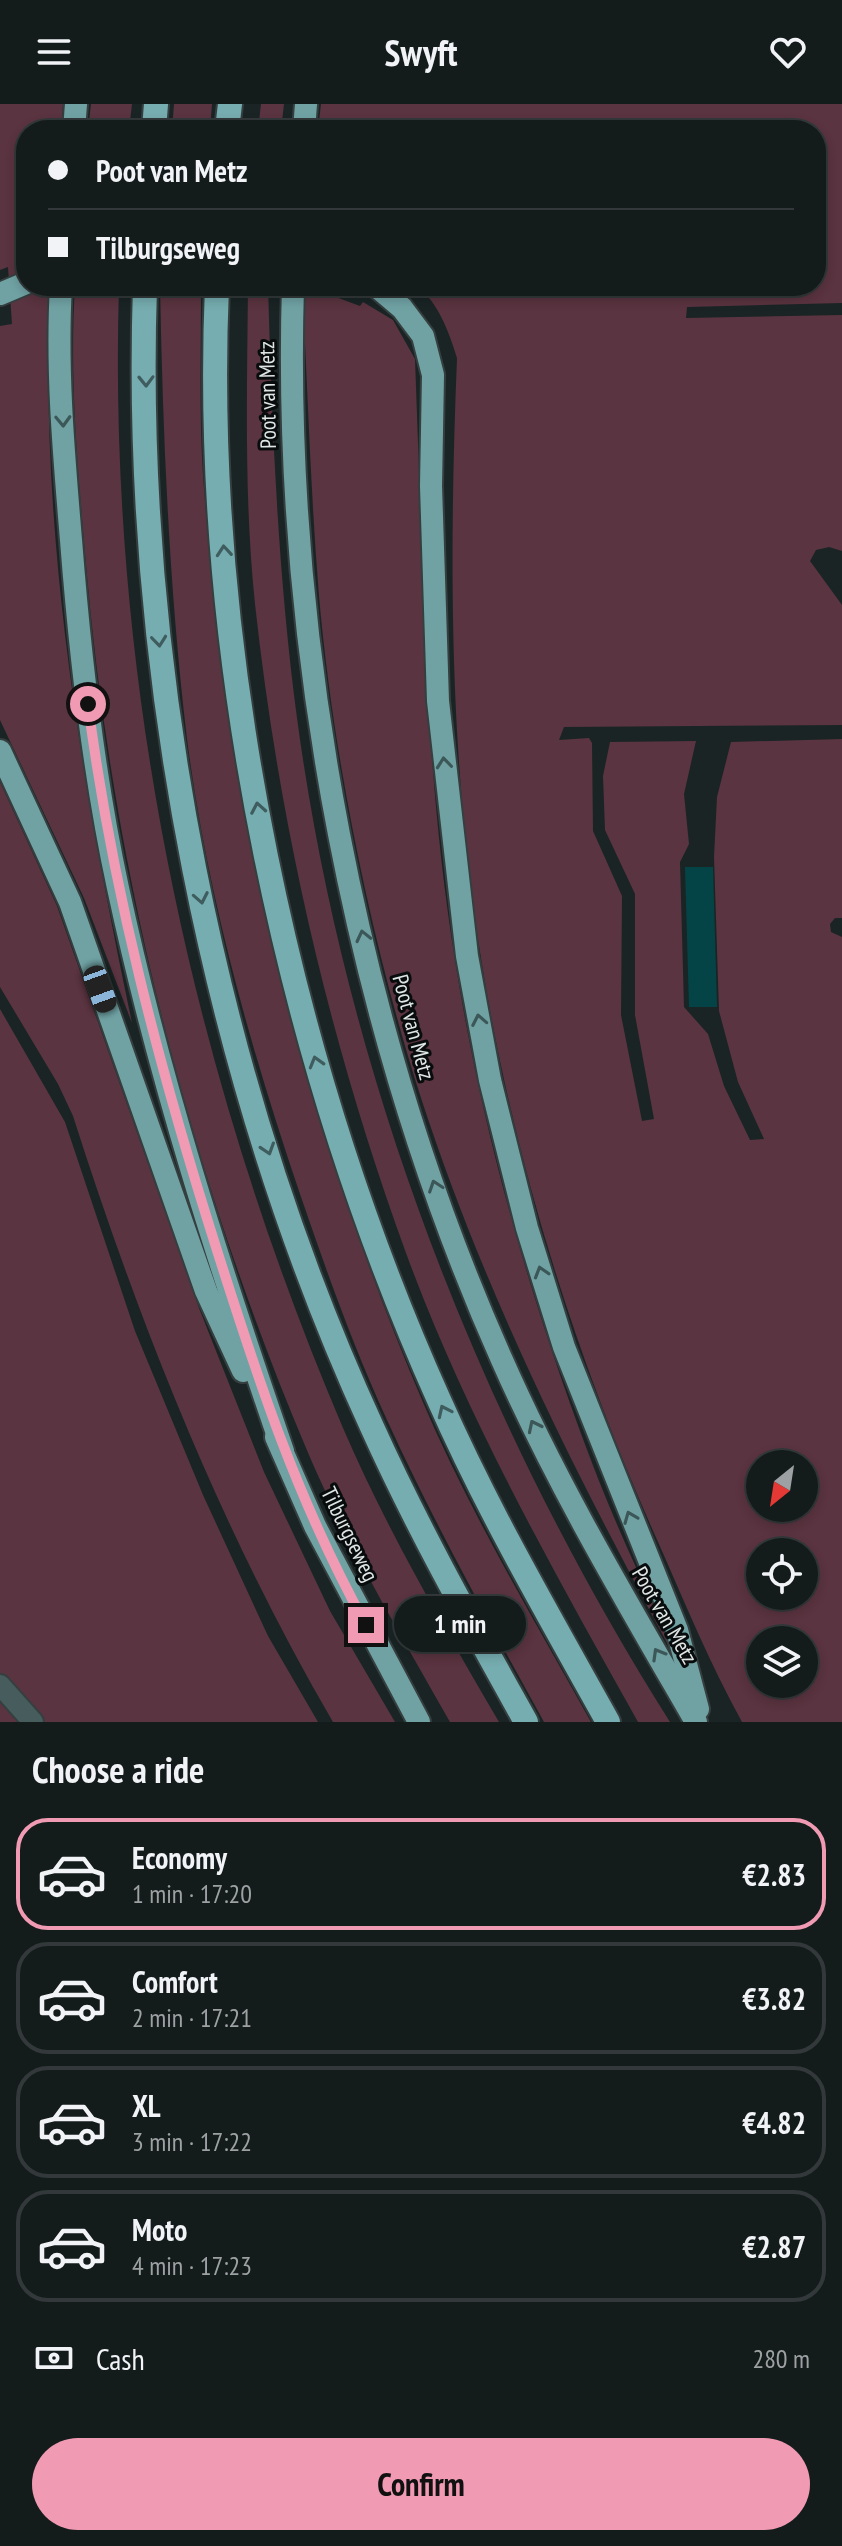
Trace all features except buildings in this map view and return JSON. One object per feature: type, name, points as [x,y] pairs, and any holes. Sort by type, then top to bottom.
[{"type":"highway","points":[[61,296],[66,483],[77,619],[95,761],[117,885],[149,1024],[185,1151],[283,1451]]},
{"type":"highway","points":[[145,296],[148,479],[156,611],[173,743],[209,938],[262,1132],[314,1283],[371,1425],[437,1562],[526,1722]]},
{"type":"highway","points":[[217,296],[219,474],[229,605],[245,730],[271,876],[313,1051],[383,1262],[439,1400],[502,1532],[608,1722]]},
{"type":"highway","name":"Poot van Metz","points":[[293,296],[295,482],[310,644],[342,842],[403,1090],[448,1225],[502,1361],[578,1512],[699,1722]]},
{"type":"highway","points":[[388,296],[402,308],[423,336],[433,375],[431,486],[438,701],[467,956],[490,1080],[527,1228],[564,1347],[677,1630],[699,1722]]},
{"type":"highway","points":[[0,751],[70,902],[206,1291],[283,1451]]},
{"type":"highway","name":"Tilburgseweg","points":[[283,1451],[315,1526],[419,1722]]},
{"type":"street","points":[[0,1685],[33,1722]]},
{"type":"shaded area","points":[[0,104],[63,104],[62,120],[16,120],[16,296],[50,296],[51,472],[68,657],[96,840],[132,1023],[84,898],[0,720],[0,326],[12,324],[8,267],[0,270]]},
{"type":"shaded area","points":[[91,104],[132,104],[130,120],[89,120]]},
{"type":"shaded area","points":[[174,104],[212,104],[211,120],[173,120]]},
{"type":"shaded area","points":[[261,104],[284,104],[282,120],[259,120]]},
{"type":"shaded area","points":[[321,104],[842,104],[842,303],[687,307],[686,318],[842,315],[842,551],[829,547],[816,550],[810,561],[842,605],[842,725],[564,727],[559,740],[589,738],[592,743],[593,831],[622,896],[621,1015],[642,1121],[654,1119],[635,1015],[635,894],[605,830],[603,776],[610,742],[696,741],[684,794],[689,844],[680,862],[684,1007],[708,1034],[724,1086],[750,1140],[764,1139],[738,1082],[719,1011],[714,857],[717,797],[731,742],[842,739],[842,918],[835,918],[830,924],[831,932],[842,937],[842,1722],[742,1722],[698,1633],[599,1399],[528,1179],[493,1028],[480,952],[462,804],[453,581],[457,358],[446,328],[426,296],[826,296],[826,120],[319,120]]},
{"type":"shaded area","points":[[74,296],[119,296],[119,433],[127,579],[144,725],[169,869],[202,1012],[242,1153],[289,1292],[360,1466],[416,1577],[499,1722],[450,1722],[356,1553],[306,1448],[264,1342],[191,1125],[136,904],[98,678],[75,426]]},
{"type":"shaded area","points":[[160,296],[201,296],[203,475],[229,713],[249,831],[303,1062],[377,1289],[422,1400],[481,1523],[591,1722],[544,1722],[483,1610],[405,1458],[351,1336],[282,1139],[232,970],[196,797],[176,626]]},
{"type":"shaded area","points":[[248,296],[268,296],[281,556],[297,718],[319,851],[349,983],[386,1113],[430,1240],[481,1365],[538,1488],[601,1607],[670,1722],[638,1722],[574,1608],[483,1433],[456,1374],[406,1253],[379,1174],[331,1015],[293,852],[265,687],[255,604],[247,445]]},
{"type":"shaded area","points":[[304,296],[333,296],[360,306],[363,302],[393,320],[415,359],[426,660],[436,811],[455,960],[480,1093],[532,1290],[575,1418],[622,1535],[696,1696],[581,1478],[511,1331],[449,1179],[404,1042],[357,851],[325,658]]},
{"type":"shaded area","points":[[0,782],[57,906],[199,1308],[264,1472],[330,1611],[395,1722],[333,1722],[293,1650],[255,1577],[186,1426],[126,1273],[73,1116],[58,1084],[0,987]]},
{"type":"shaded area","points":[[0,1009],[65,1122],[135,1331],[203,1495],[268,1636],[318,1722],[0,1722]]},
{"type":"route","points":[[88,704],[117,885],[149,1024],[185,1151],[283,1451],[315,1526],[366,1625]]}]
